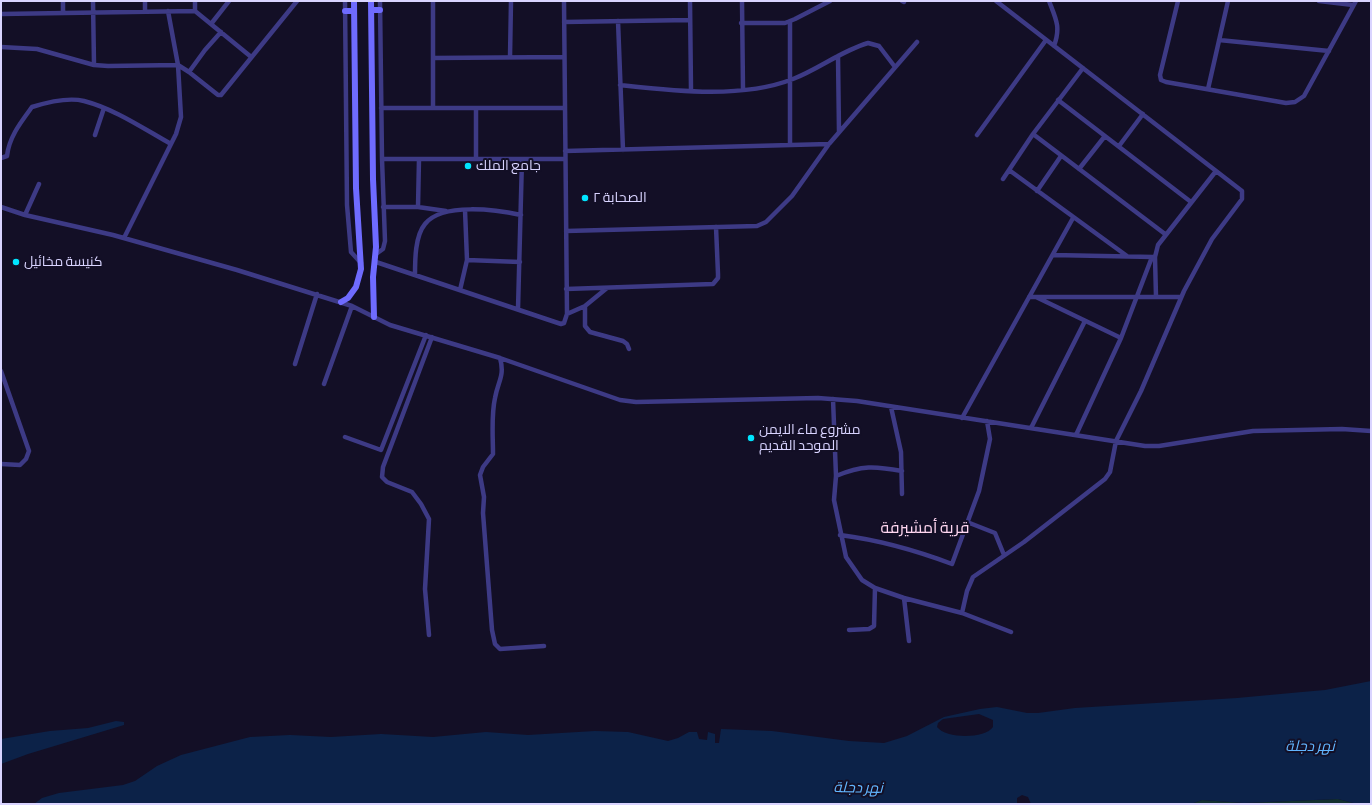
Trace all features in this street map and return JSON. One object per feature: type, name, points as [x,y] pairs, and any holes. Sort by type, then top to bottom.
[{"type":"main road","points":[[342,302],[352,293],[360,276],[361,263],[355,182],[354,1]]},
{"type":"main road","points":[[371,1],[373,186],[376,254],[374,277],[374,318]]},
{"type":"main road","points":[[372,10],[380,10]]},
{"type":"main road","points":[[345,11],[354,11]]},
{"type":"main road","points":[[360,276],[374,277]]},
{"type":"street","points":[[63,1],[63,13]]},
{"type":"street","points":[[93,1],[94,65]]},
{"type":"street","points":[[145,1],[145,12]]},
{"type":"street","points":[[195,1],[195,11]]},
{"type":"street","points":[[211,24],[229,1]]},
{"type":"street","points":[[1,47],[37,49],[94,65],[178,65],[219,95],[297,1]]},
{"type":"street","points":[[345,1],[346,181],[349,239],[354,256],[361,263]]},
{"type":"street","points":[[376,254],[381,251],[385,244],[382,159],[380,1]]},
{"type":"street","points":[[433,1],[433,108]]},
{"type":"street","points":[[510,57],[512,1]]},
{"type":"street","points":[[376,262],[561,324],[564,323],[566,314],[566,231],[564,1]]},
{"type":"street","points":[[690,1],[691,90]]},
{"type":"street","points":[[742,1],[741,22],[743,90]]},
{"type":"street","points":[[741,22],[780,23],[790,21],[830,1]]},
{"type":"street","points":[[962,613],[971,580],[1024,542],[1105,479],[1110,472],[1116,441],[1141,392],[1181,297],[1209,245],[1243,196],[1242,191],[1216,170],[996,1]]},
{"type":"street","points":[[1049,1],[1059,30],[1054,46]]},
{"type":"street","points":[[1178,1],[1160,78],[1164,82],[1286,103],[1295,102],[1304,96],[1355,3],[1319,1]]},
{"type":"street","points":[[1208,89],[1228,1]]},
{"type":"street","points":[[124,238],[171,144],[181,117],[178,65],[168,11]]},
{"type":"street","points":[[1,14],[195,11],[250,56]]},
{"type":"street","points":[[564,22],[690,20]]},
{"type":"street","points":[[618,21],[623,150]]},
{"type":"street","points":[[790,21],[790,145]]},
{"type":"street","points":[[189,72],[205,50],[221,32]]},
{"type":"street","points":[[977,135],[1046,40]]},
{"type":"street","points":[[1219,40],[1328,51]]},
{"type":"street","points":[[620,85],[691,90],[756,89],[790,80],[838,56],[872,42],[879,46],[895,68]]},
{"type":"street","points":[[566,231],[757,226],[766,222],[792,196],[829,144],[917,42]]},
{"type":"street","points":[[838,56],[839,132]]},
{"type":"street","points":[[433,58],[564,57]]},
{"type":"street","points":[[1003,179],[1033,134],[1083,68]]},
{"type":"street","points":[[1,158],[7,156],[8,145],[12,136],[32,107],[67,99],[84,101],[104,108],[171,144]]},
{"type":"street","points":[[1058,100],[1191,202]]},
{"type":"street","points":[[95,135],[104,108]]},
{"type":"street","points":[[381,108],[565,108]]},
{"type":"street","points":[[476,108],[476,159]]},
{"type":"street","points":[[1119,146],[1143,114]]},
{"type":"street","points":[[1033,134],[1166,234]]},
{"type":"street","points":[[1079,169],[1105,136]]},
{"type":"street","points":[[565,151],[829,144]]},
{"type":"street","points":[[1036,191],[1061,156]]},
{"type":"street","points":[[382,159],[565,159]]},
{"type":"street","points":[[418,207],[419,159]]},
{"type":"street","points":[[518,309],[522,159]]},
{"type":"street","points":[[1009,170],[1127,256]]},
{"type":"street","points":[[1076,435],[1121,338],[1158,245],[1216,170]]},
{"type":"street","points":[[25,214],[39,184]]},
{"type":"street","points":[[1,207],[124,238],[318,294],[352,306],[390,325],[500,358],[620,400],[636,402],[833,399],[1158,446],[1253,431],[1342,429],[1371,431]]},
{"type":"street","points":[[383,207],[418,207],[446,211],[499,211],[521,215]]},
{"type":"street","points":[[460,290],[467,260],[465,210]]},
{"type":"street","points":[[415,275],[415,261],[418,245],[425,223],[433,217],[446,211]]},
{"type":"street","points":[[962,418],[1032,297],[1073,218]]},
{"type":"street","points":[[566,289],[713,284],[718,278],[716,227]]},
{"type":"street","points":[[1053,255],[1154,257]]},
{"type":"street","points":[[1154,257],[1156,297]]},
{"type":"street","points":[[467,260],[520,262]]},
{"type":"street","points":[[566,314],[585,306],[606,288]]},
{"type":"street","points":[[296,364],[318,294]]},
{"type":"street","points":[[1032,297],[1181,297]]},
{"type":"street","points":[[1032,297],[1121,338]]},
{"type":"street","points":[[324,384],[352,306]]},
{"type":"street","points":[[585,306],[585,322],[590,332],[623,341],[627,344],[629,349]]},
{"type":"street","points":[[1031,428],[1085,321]]},
{"type":"street","points":[[345,437],[381,450],[426,335]]},
{"type":"street","points":[[429,635],[425,589],[429,519],[422,504],[412,492],[387,482],[382,477],[383,467],[432,337]]},
{"type":"street","points":[[500,358],[503,370],[495,398],[493,454],[482,467],[480,482],[484,497],[483,513],[492,630],[495,644],[500,649],[544,646]]},
{"type":"street","points":[[1,371],[29,451],[26,459],[20,465],[1,464]]},
{"type":"street","points":[[833,399],[836,476],[834,500],[840,535],[846,557],[862,580],[875,588],[904,598],[962,613],[1011,632]]},
{"type":"street","points":[[891,407],[901,452],[902,494]]},
{"type":"street","points":[[840,535],[864,538],[908,548],[952,564],[979,491],[990,439],[987,421]]},
{"type":"street","points":[[836,476],[854,469],[878,467],[902,471]]},
{"type":"street","points":[[967,522],[995,533],[1004,555]]},
{"type":"street","points":[[849,630],[869,629],[874,626],[875,588]]},
{"type":"street","points":[[904,598],[909,641]]},
{"type":"green space","points":[[1338,799],[1357,804],[1191,804],[1202,800],[1244,803]]},
{"type":"water","name":"نهر دجلة","points":[[1371,681],[1371,804],[1357,804],[1338,799],[1244,803],[1202,800],[1191,804],[1031,804],[1028,797],[1022,795],[1017,798],[1017,804],[34,804],[42,798],[59,793],[123,785],[135,781],[157,766],[181,755],[250,737],[290,735],[331,737],[381,734],[433,737],[486,732],[528,735],[595,731],[628,732],[668,741],[689,732],[697,732],[699,739],[707,740],[708,732],[715,734],[715,743],[719,743],[721,729],[772,731],[849,741],[884,743],[907,736],[944,717],[980,709],[997,707],[1027,713],[1038,713],[1075,708],[1237,698],[1325,690]],"holes":[[[979,714],[993,720],[993,727],[989,731],[982,734],[965,736],[948,734],[937,727],[938,723],[943,719]]]},
{"type":"water","points":[[116,721],[124,722],[124,725],[28,754],[1,764],[1,739],[50,731],[88,728]]},
{"type":"place","name":"جامع الملك","points":[[468,166]]},
{"type":"place","name":"الصحابة ٢","points":[[585,198]]},
{"type":"place","name":"كنيسة مخائيل","points":[[16,262]]},
{"type":"place","name":"مشروع ماء الايمن الموحد القديم","points":[[751,438]]},
{"type":"district","name":"قرية أمشيرفة","points":[[925,528]]}]
